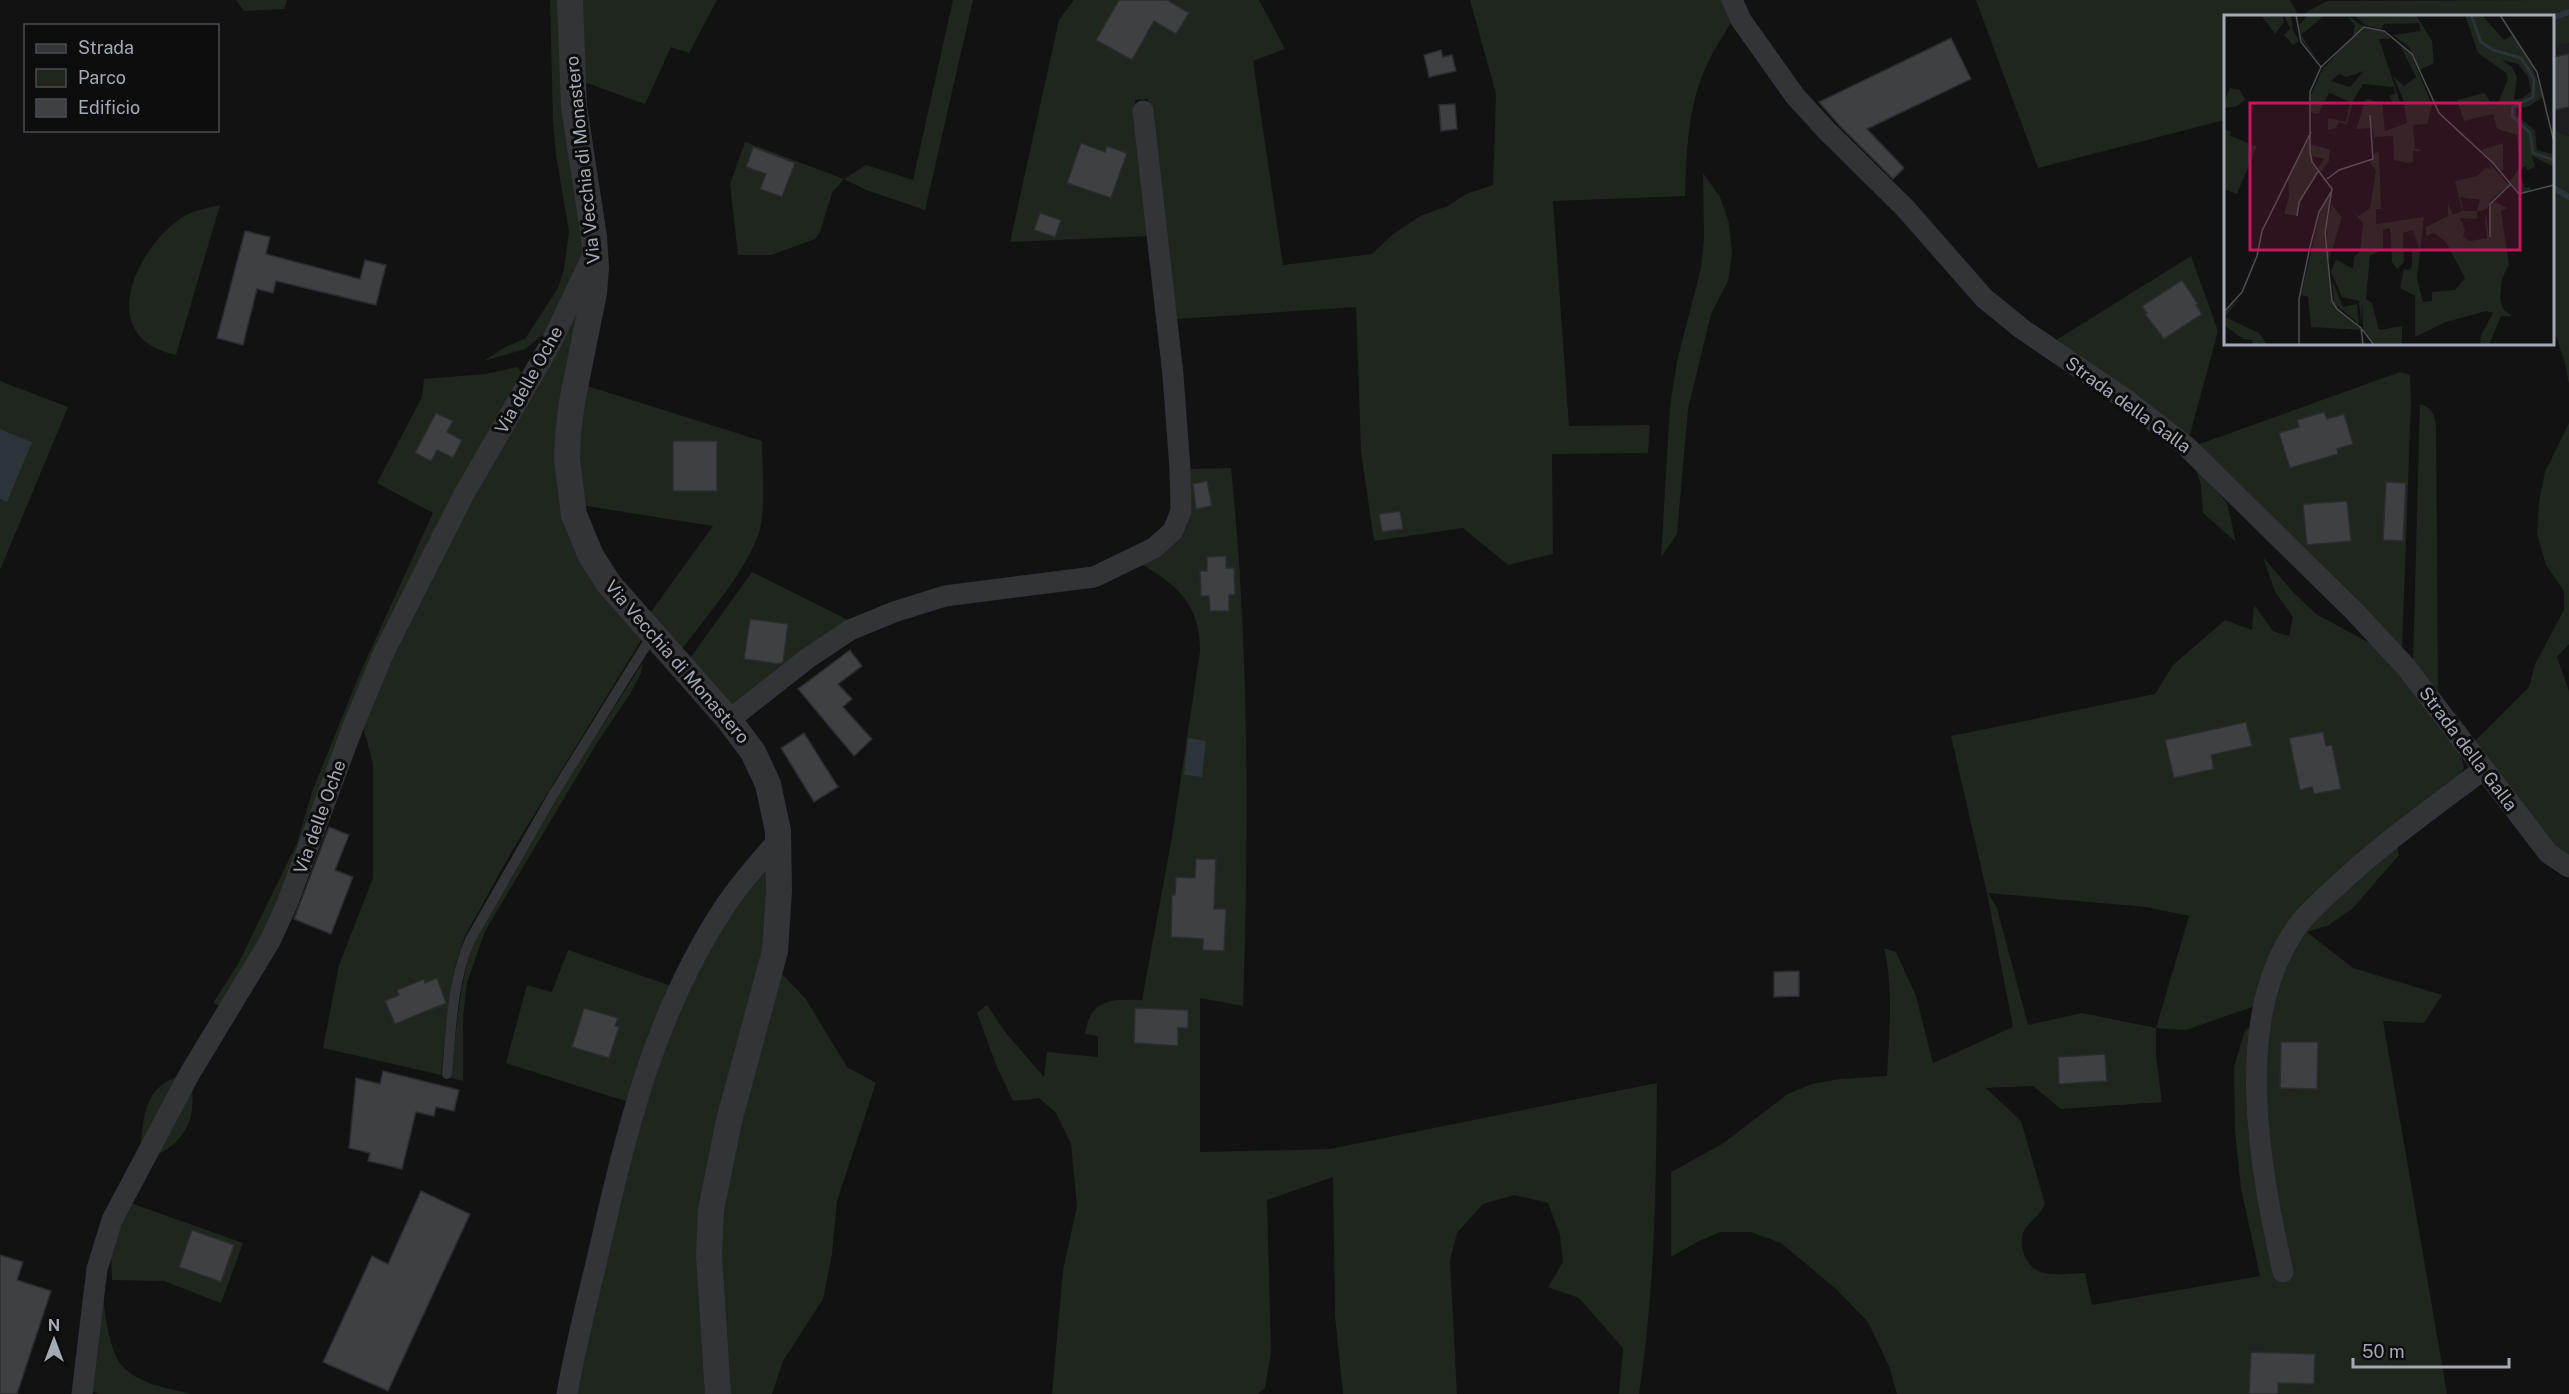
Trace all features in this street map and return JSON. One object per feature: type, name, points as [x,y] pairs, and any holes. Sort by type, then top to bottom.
[{"type":"street","name":"Via Vecchia di Monastero","points":[[570,0],[574,107],[595,250],[594,293],[568,434],[567,459],[571,500],[580,534],[600,571],[729,720],[763,768],[775,808],[779,838],[779,901],[775,951],[729,1121],[711,1210],[710,1256],[718,1394]]},
{"type":"street","name":"Strada della Galla","points":[[1731,0],[1741,20],[1795,96],[1905,208],[1984,298],[2022,329],[2128,401],[2186,446],[2378,636],[2419,684],[2548,853],[2558,862],[2569,867]]},
{"type":"street","points":[[729,720],[808,658],[850,630],[894,612],[945,596],[1094,577],[1154,548],[1173,531],[1181,511],[1180,469],[1173,375],[1143,111]]},
{"type":"street","name":"Via delle Oche","points":[[82,1394],[97,1269],[118,1206],[200,1055],[273,936],[380,660],[463,496],[541,360],[595,250]]},
{"type":"street","points":[[2283,1272],[2264,1179],[2257,1096],[2263,1013],[2281,956],[2300,924],[2346,878],[2386,843],[2484,769]]},
{"type":"street","points":[[567,1394],[620,1157],[660,1031],[678,989],[715,922],[734,894],[779,838]]},
{"type":"lane","points":[[447,1074],[455,998],[461,966],[470,940],[553,795],[653,634]]},
{"type":"shaded area","points":[[2569,43],[2569,136],[2554,129],[2554,46]]},
{"type":"shaded area","points":[[0,429],[32,442],[7,502],[0,499]]},
{"type":"shaded area","points":[[1188,738],[1206,741],[1202,777],[1184,775]]},
{"type":"green space","points":[[236,0],[287,0],[284,9],[244,11]]},
{"type":"green space","points":[[550,0],[561,0],[583,253],[544,334],[525,349],[484,361],[505,347],[525,339],[558,288],[564,269],[569,232],[556,155],[553,121]]},
{"type":"green space","points":[[579,0],[717,0],[689,53],[671,47],[645,104],[581,81]]},
{"type":"green space","points":[[953,0],[973,0],[925,210],[866,190],[844,179],[866,165],[913,180]]},
{"type":"green space","points":[[1074,0],[1259,0],[1285,49],[1253,61],[1283,265],[1372,254],[1392,235],[1420,216],[1448,206],[1466,194],[1493,185],[1496,94],[1470,0],[1725,0],[1733,19],[1709,61],[1695,98],[1689,130],[1685,196],[1553,201],[1569,426],[1650,425],[1648,453],[1552,454],[1553,554],[1508,565],[1463,528],[1374,541],[1361,452],[1356,307],[1177,319],[1148,99],[1135,100],[1150,236],[1010,242],[1059,20]]},
{"type":"green space","points":[[1976,0],[2290,0],[2298,15],[2224,15],[2224,120],[2038,168]]},
{"type":"green space","points":[[2569,0],[2569,43],[2554,46],[2554,15],[2301,15],[2327,1]]},
{"type":"green space","points":[[2554,130],[2569,136],[2569,385],[2565,363],[2554,330]]},
{"type":"green space","points":[[745,142],[844,179],[832,193],[820,232],[815,239],[771,255],[738,255],[730,184]]},
{"type":"green space","points":[[1703,173],[1720,197],[1729,223],[1732,254],[1728,281],[1711,314],[1688,409],[1677,534],[1661,557],[1670,406],[1677,361],[1701,268],[1704,238]]},
{"type":"green space","points":[[220,205],[176,355],[151,346],[136,331],[130,313],[130,292],[137,271],[149,251],[181,218]]},
{"type":"green space","points":[[2191,256],[2218,331],[2189,438],[2053,342]]},
{"type":"green space","points":[[586,287],[560,462],[641,638],[640,642],[512,851],[465,936],[456,963],[450,995],[441,1075],[323,1048],[339,965],[373,878],[373,764],[362,723],[457,524]]},
{"type":"green space","points":[[518,367],[522,374],[511,399],[273,918],[220,1006],[213,1003],[238,964],[297,843],[312,792],[360,673],[433,513],[377,483],[422,397],[424,379],[485,374]]},
{"type":"green space","points":[[2400,372],[2410,375],[2411,403],[2402,650],[2197,445]]},
{"type":"green space","points":[[0,381],[68,407],[0,570]]},
{"type":"green space","points":[[584,385],[762,441],[763,508],[755,544],[737,576],[680,652],[648,616],[713,526],[580,505],[576,471]]},
{"type":"green space","points":[[2420,404],[2432,412],[2436,425],[2438,694],[2413,661]]},
{"type":"green space","points":[[2569,423],[2569,644],[2557,657],[2569,691],[2569,858],[2560,854],[2475,741],[2529,687],[2535,664],[2564,610],[2564,591],[2546,565],[2537,534],[2539,501],[2545,472]]},
{"type":"green space","points":[[2194,464],[2227,503],[2236,542],[2203,513],[2201,485]]},
{"type":"green space","points":[[1231,468],[1241,602],[1246,737],[1243,1006],[1200,998],[1200,1152],[1330,1149],[1657,1083],[1651,1278],[1639,1394],[1619,1394],[1623,1348],[1579,1298],[1548,1287],[1563,1262],[1560,1235],[1548,1203],[1514,1195],[1483,1204],[1457,1233],[1450,1260],[1457,1394],[1343,1394],[1335,1316],[1333,1177],[1267,1200],[1271,1352],[1265,1388],[1258,1394],[1052,1394],[1063,1270],[1077,1206],[1071,1144],[1056,1113],[1039,1098],[1013,1101],[997,1067],[977,1013],[987,1005],[1006,1033],[1044,1077],[1047,1052],[1098,1057],[1098,1036],[1085,1034],[1092,1013],[1097,1007],[1112,1001],[1142,1000],[1172,837],[1200,651],[1196,621],[1184,598],[1166,580],[1141,564],[1172,546],[1185,531],[1190,505],[1190,469]]},
{"type":"green space","points":[[2263,557],[2293,592],[2316,614],[2373,645],[2398,672],[2461,755],[2464,767],[2461,775],[2348,865],[2255,1006],[2186,1030],[2156,1028],[2156,1056],[2162,1102],[2061,1109],[2033,1086],[1986,1088],[2021,1121],[2045,1204],[2025,1229],[2022,1237],[2023,1251],[2027,1261],[2033,1267],[2048,1274],[2085,1273],[2092,1305],[2260,1276],[2241,1188],[2235,1132],[2234,1067],[2245,1030],[2251,1027],[2273,1178],[2267,1082],[2271,1017],[2278,986],[2290,957],[2307,930],[2317,918],[2397,846],[2399,855],[2353,908],[2329,925],[2307,932],[2353,968],[2442,995],[2424,1023],[2383,1021],[2447,1394],[1897,1394],[1889,1366],[1868,1322],[1836,1289],[1781,1243],[1751,1232],[1720,1232],[1671,1257],[1671,1172],[1722,1144],[1788,1094],[1812,1084],[1840,1079],[1887,1076],[1890,996],[1884,948],[1896,952],[1916,996],[1933,1063],[2013,1027],[1987,893],[1951,736],[2155,694],[2173,665],[2225,620],[2252,630],[2254,605],[2273,631],[2289,636],[2293,617],[2275,592]],"holes":[[[1988,893],[2146,907],[2189,916],[2156,1028],[2082,1013],[2028,1025],[1997,908]]]},
{"type":"green space","points":[[752,572],[852,622],[731,709],[688,661]]},
{"type":"green space","points":[[643,662],[641,673],[630,694],[597,743],[485,931],[467,983],[463,1016],[463,1081],[451,1078],[461,993],[473,943],[567,781]]},
{"type":"green space","points":[[773,858],[773,905],[713,1157],[711,1394],[574,1394],[627,1159],[665,1038],[730,910]]},
{"type":"green space","points":[[568,950],[671,986],[628,1102],[506,1063],[527,985],[552,992]]},
{"type":"green space","points":[[777,969],[805,998],[847,1067],[876,1083],[837,1201],[832,1254],[823,1299],[783,1361],[772,1394],[726,1394],[719,1214]]},
{"type":"green space","points":[[181,1075],[140,1151],[144,1116],[152,1096],[168,1081]]},
{"type":"green space","points":[[193,1081],[192,1109],[188,1125],[173,1145],[151,1157]]},
{"type":"green space","points":[[128,1202],[243,1243],[221,1303],[164,1281],[112,1280],[111,1256]]},
{"type":"green space","points":[[101,1279],[110,1340],[125,1369],[140,1379],[191,1394],[99,1394],[89,1391]]},
{"type":"building","points":[[1119,0],[1167,0],[1189,13],[1176,34],[1154,21],[1132,60],[1096,40]]},
{"type":"building","points":[[1951,38],[1971,79],[1867,129],[1904,168],[1893,179],[1819,102]]},
{"type":"building","points":[[1441,50],[1443,57],[1452,55],[1456,71],[1429,77],[1424,55]]},
{"type":"building","points":[[2569,54],[2569,107],[2554,110],[2554,57]]},
{"type":"building","points":[[1455,104],[1457,129],[1441,131],[1439,105]]},
{"type":"building","points":[[1081,143],[1105,152],[1107,146],[1127,153],[1111,198],[1067,183]]},
{"type":"building","points":[[753,147],[795,163],[782,197],[760,189],[766,174],[746,167]]},
{"type":"building","points":[[1040,213],[1061,220],[1055,237],[1034,230]]},
{"type":"building","points":[[245,231],[270,237],[266,254],[360,279],[365,260],[386,265],[376,305],[276,281],[273,293],[257,289],[243,345],[217,338]]},
{"type":"building","points":[[2182,280],[2202,314],[2164,339],[2145,314],[2147,313],[2142,306]]},
{"type":"building","points":[[2324,412],[2327,419],[2344,414],[2353,444],[2337,449],[2338,454],[2290,468],[2279,433],[2299,427],[2297,420]]},
{"type":"building","points":[[436,413],[453,421],[447,432],[462,440],[453,458],[437,450],[431,461],[415,453]]},
{"type":"building","points":[[673,441],[717,441],[717,491],[673,491]]},
{"type":"building","points":[[1207,481],[1212,506],[1196,509],[1193,484]]},
{"type":"building","points":[[2386,482],[2406,483],[2403,541],[2383,540]]},
{"type":"building","points":[[2347,501],[2351,541],[2307,545],[2303,504]]},
{"type":"building","points":[[1400,511],[1403,529],[1382,532],[1379,514]]},
{"type":"building","points":[[1226,556],[1226,568],[1234,568],[1235,595],[1229,595],[1229,611],[1210,611],[1209,596],[1201,596],[1200,571],[1207,571],[1207,557]]},
{"type":"building","points":[[750,619],[788,624],[783,662],[779,664],[744,659]]},
{"type":"building","points":[[850,650],[862,666],[838,684],[852,699],[843,707],[872,739],[854,756],[798,689]]},
{"type":"building","points":[[2246,722],[2252,746],[2211,755],[2214,769],[2174,778],[2165,740]]},
{"type":"building","points":[[2323,732],[2326,746],[2332,745],[2341,789],[2314,794],[2312,787],[2300,790],[2289,738]]},
{"type":"building","points":[[804,733],[838,787],[814,802],[781,748]]},
{"type":"building","points":[[329,827],[349,835],[335,870],[353,877],[331,934],[294,919]]},
{"type":"building","points":[[1196,859],[1216,859],[1214,909],[1226,909],[1224,951],[1203,950],[1203,939],[1171,937],[1172,895],[1175,895],[1176,877],[1195,878]]},
{"type":"building","points":[[1799,971],[1799,996],[1774,997],[1774,972]]},
{"type":"building","points":[[437,978],[446,1003],[395,1024],[385,1001],[399,995],[397,990],[424,979],[425,983]]},
{"type":"building","points":[[584,1008],[618,1018],[615,1026],[619,1027],[609,1058],[572,1047]]},
{"type":"building","points":[[1135,1008],[1188,1010],[1188,1028],[1178,1028],[1178,1046],[1134,1043]]},
{"type":"building","points":[[2281,1042],[2318,1042],[2317,1089],[2280,1088]]},
{"type":"building","points":[[2105,1054],[2107,1081],[2059,1084],[2058,1057]]},
{"type":"building","points":[[383,1071],[459,1090],[454,1111],[436,1107],[434,1116],[416,1112],[402,1169],[368,1161],[370,1153],[349,1148],[356,1078],[380,1084]]},
{"type":"building","points":[[421,1191],[470,1214],[388,1391],[323,1362],[372,1256],[388,1264]]},
{"type":"building","points":[[192,1230],[234,1245],[221,1282],[179,1267]]},
{"type":"building","points":[[0,1255],[23,1262],[17,1280],[51,1291],[17,1394],[0,1394]]},
{"type":"building","points":[[2251,1352],[2315,1354],[2314,1384],[2278,1383],[2278,1394],[2249,1394]]},
{"type":"waterway","points":[[2554,17],[2569,12]]},
{"type":"waterway","points":[[2554,188],[2569,197]]}]
